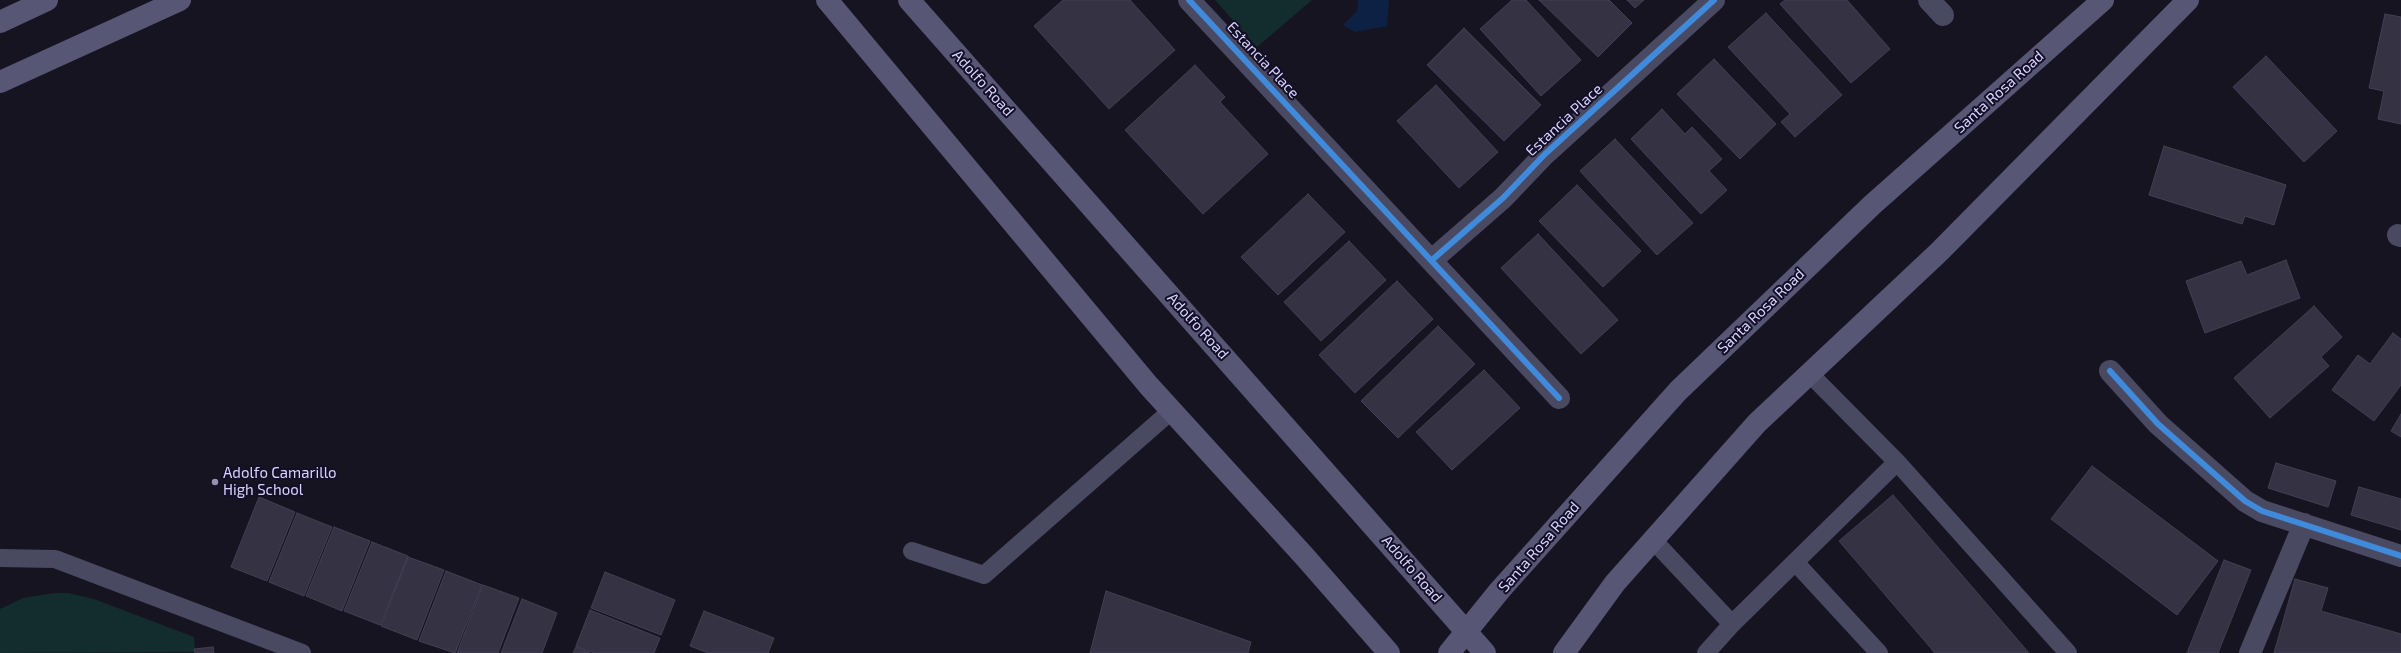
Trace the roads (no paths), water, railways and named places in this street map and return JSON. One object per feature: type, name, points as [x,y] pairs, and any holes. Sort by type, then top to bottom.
[{"type":"main road","points":[[0,22],[47,0]]},
{"type":"main road","points":[[0,82],[180,0]]},
{"type":"main road","points":[[827,0],[1171,411],[1305,557],[1389,653]]},
{"type":"main road","name":"Adolfo Road","points":[[909,0],[1485,653]]},
{"type":"main road","name":"Santa Rosa Road","points":[[1449,653],[1466,631],[1678,391],[1872,205],[2103,0]]},
{"type":"main road","points":[[1564,653],[1615,583],[1757,422],[1939,252],[2188,0]]},
{"type":"street","name":"Estancia Place","points":[[1189,0],[1559,398]]},
{"type":"street","name":"Estancia Place","points":[[1432,260],[1502,198],[1545,154],[1714,0]]},
{"type":"street","points":[[2110,371],[2158,424],[2245,501],[2262,511],[2401,556]]},
{"type":"street","points":[[2250,653],[2304,524]]},
{"type":"lane","points":[[1809,374],[1896,462],[2068,653]]},
{"type":"lane","points":[[912,551],[984,575],[1171,411]]},
{"type":"lane","points":[[1706,653],[1732,624],[1896,462]]},
{"type":"lane","points":[[1653,540],[1732,624]]},
{"type":"lane","points":[[0,558],[55,559],[302,653]]},
{"type":"lane","points":[[1796,562],[1879,653]]},
{"type":"water","points":[[1358,0],[1389,0],[1387,26],[1355,32],[1343,25],[1357,11]]},
{"type":"place","name":"Adolfo Camarillo High School","points":[[215,482]]}]
